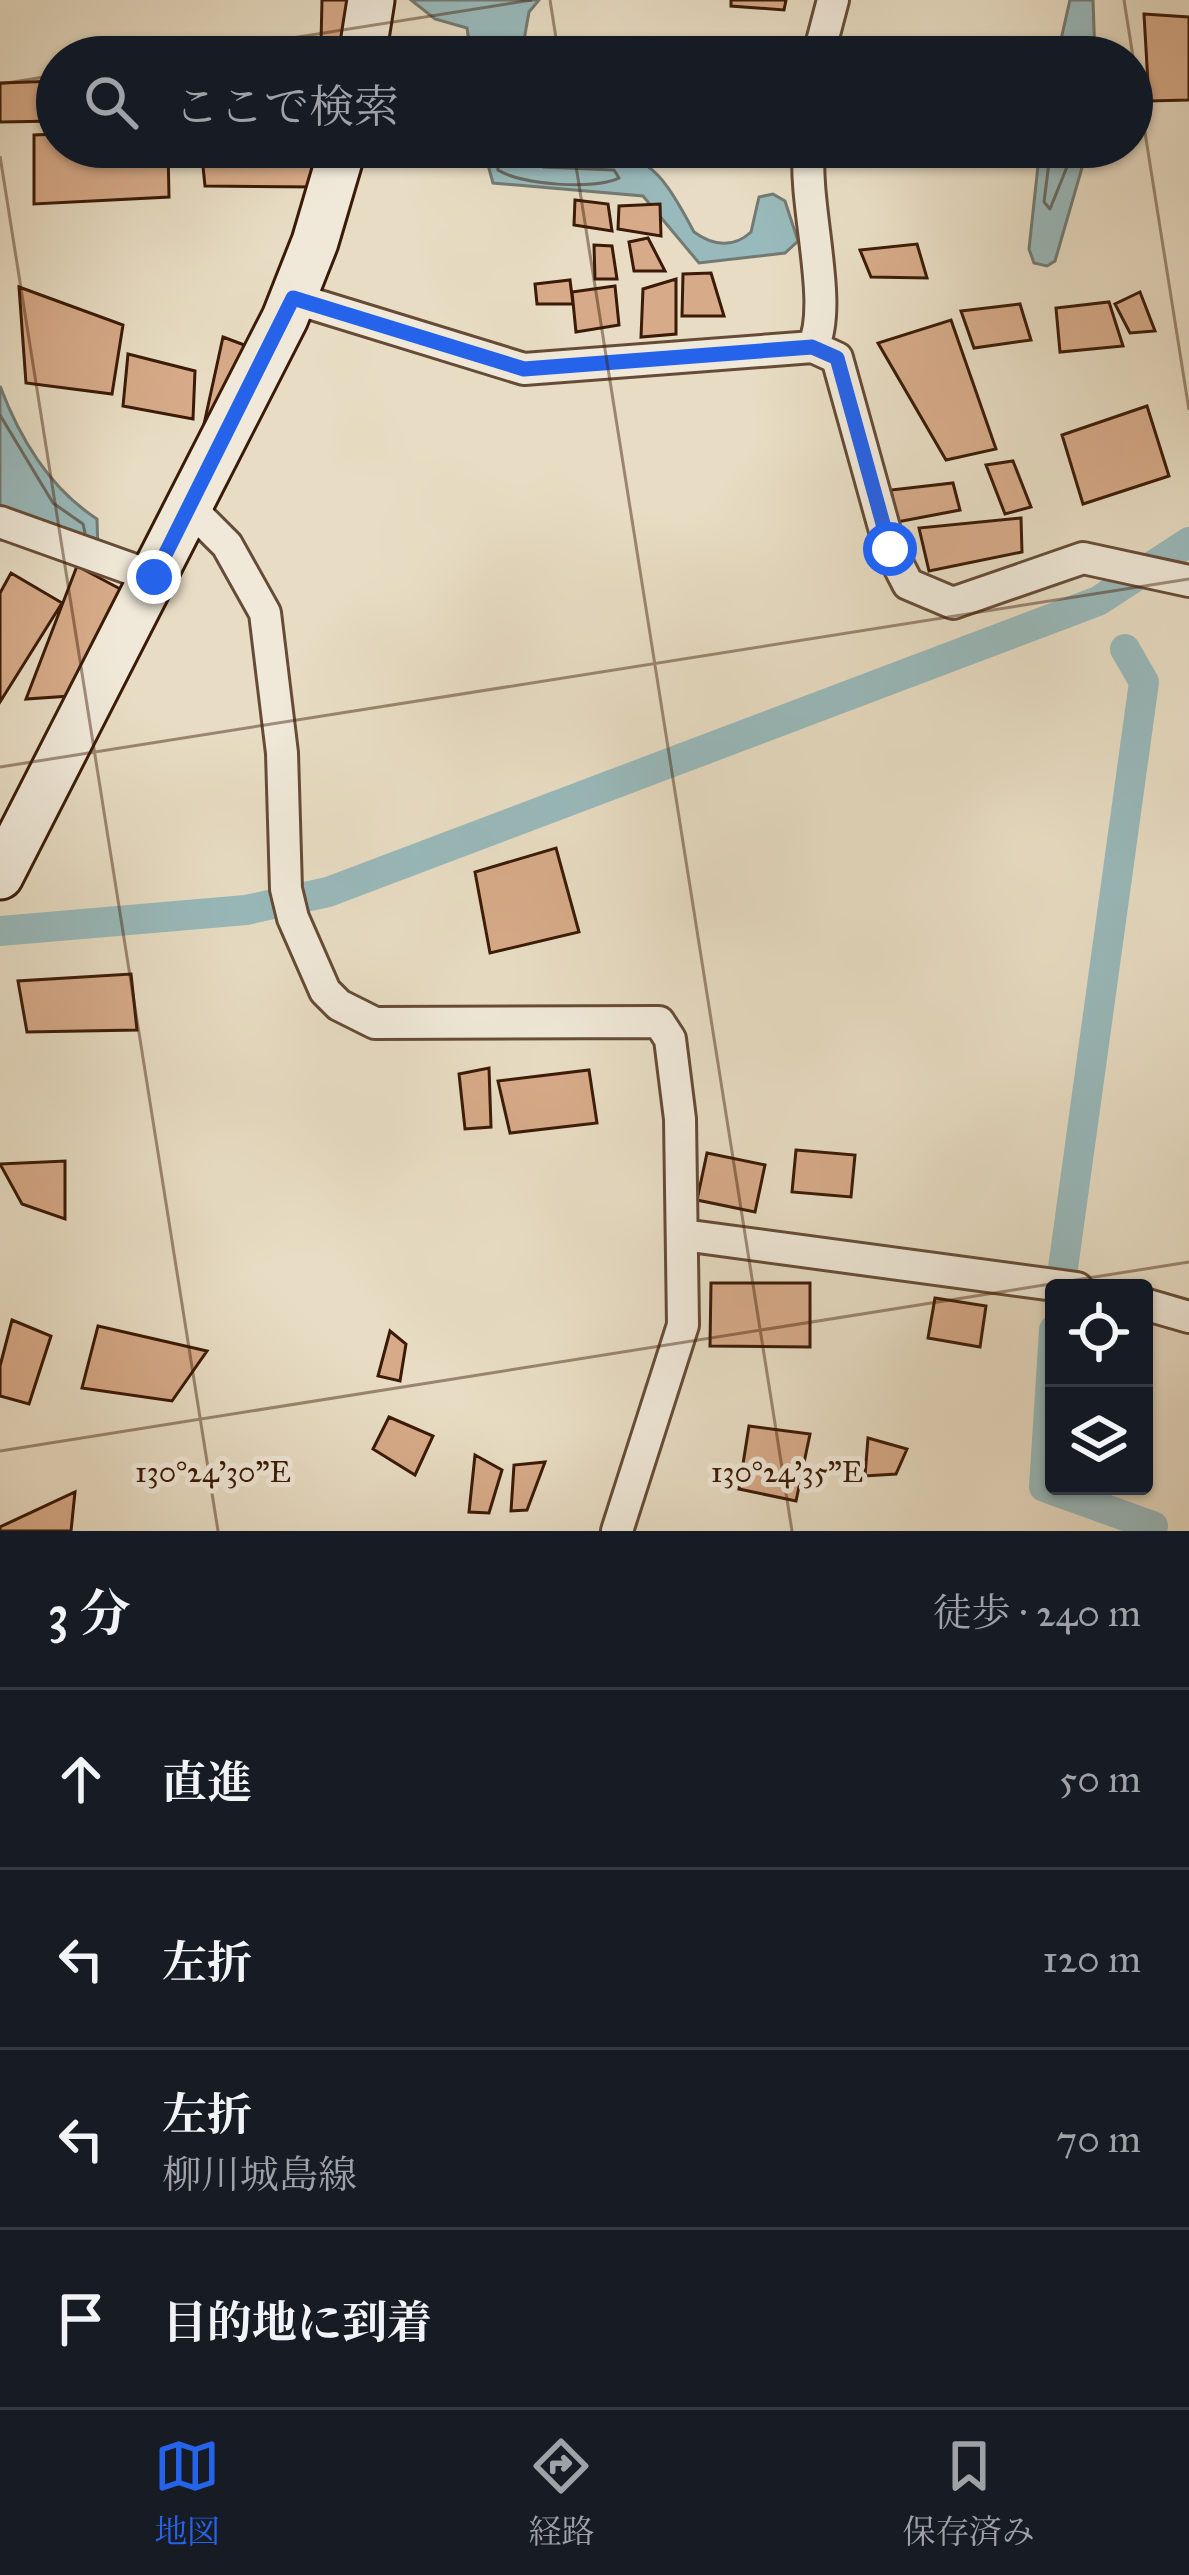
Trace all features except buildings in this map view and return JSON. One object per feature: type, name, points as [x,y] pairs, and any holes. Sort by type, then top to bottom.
[{"type":"main road","points":[[365,36],[371,0]]},
{"type":"main road","points":[[0,876],[191,509],[293,298],[336,168]]},
{"type":"street","points":[[824,36],[833,0]]},
{"type":"street","points":[[807,168],[805,186],[823,326],[812,347]]},
{"type":"street","points":[[293,298],[524,369],[812,347],[837,358],[890,549],[908,584],[953,603],[1083,558],[1117,561],[1186,580]]},
{"type":"street","points":[[191,509],[226,545],[266,613],[282,753],[290,904],[325,991],[339,1005],[375,1023],[658,1022],[674,1060],[683,1325],[617,1531]]},
{"type":"street","points":[[0,522],[154,577]]},
{"type":"street","points":[[683,1235],[1045,1284]]},
{"type":"street","points":[[1153,1307],[1189,1317]]},
{"type":"water","points":[[411,0],[539,0],[529,12],[525,36],[468,36],[467,28],[435,19]]},
{"type":"water","points":[[1070,0],[1093,0],[1094,36],[1062,36]]},
{"type":"water","points":[[489,168],[649,168],[664,182],[694,232],[709,240],[731,243],[751,232],[759,197],[773,194],[785,201],[798,241],[785,253],[699,263],[643,196],[493,183]]},
{"type":"water","points":[[1038,168],[1082,168],[1055,261],[1047,266],[1034,263],[1029,249]]},
{"type":"water","points":[[0,386],[38,461],[64,493],[97,519],[98,552],[0,540]]},
{"type":"waterway","points":[[0,931],[246,910],[328,892],[1098,601],[1189,542]]},
{"type":"waterway","points":[[1063,1268],[1144,682],[1125,649]]},
{"type":"waterway","points":[[1050,1387],[1044,1487],[1153,1526],[1152,1531]]},
{"type":"route","points":[[154,577],[293,298],[524,369],[812,347],[837,358],[890,549]]}]
